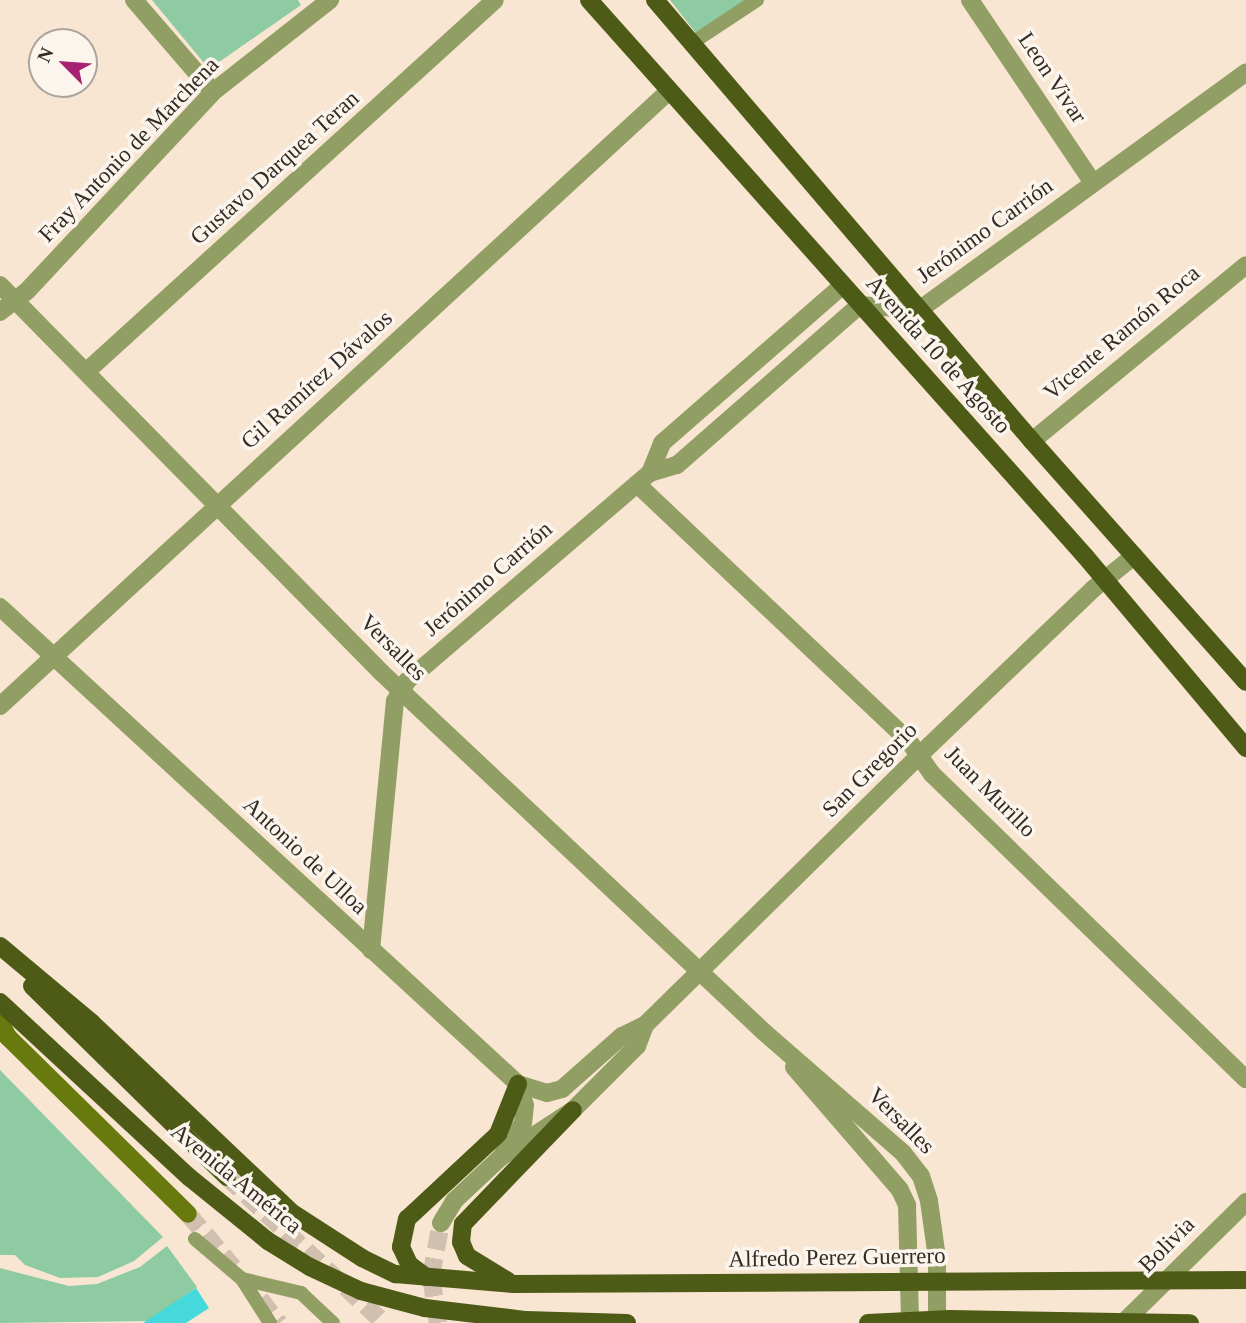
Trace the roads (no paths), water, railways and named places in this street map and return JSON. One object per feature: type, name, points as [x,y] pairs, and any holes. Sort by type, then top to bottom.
[{"type":"main road","name":"Avenida 10 de Agosto","points":[[589,0],[1105,579],[1246,748]]},
{"type":"main road","name":"Avenida 10 de Agosto","points":[[655,0],[1032,441],[1246,682]]},
{"type":"main road","name":"Avenida América","points":[[0,946],[92,1023],[291,1212],[378,1267],[429,1279]]},
{"type":"main road","points":[[0,953],[227,1177]]},
{"type":"main road","name":"Avenida América","points":[[0,1002],[206,1193],[310,1268],[396,1301],[521,1322]]},
{"type":"main road","points":[[0,1022],[8,1037],[188,1214]]},
{"type":"main road","points":[[429,1279],[404,1256],[401,1238],[407,1219],[498,1134],[518,1084]]},
{"type":"main road","points":[[514,1284],[467,1256],[461,1242],[463,1224],[573,1110]]},
{"type":"main road","name":"Alfredo Perez Guerrero","points":[[429,1279],[514,1284],[910,1283],[1168,1278],[1246,1280]]},
{"type":"main road","points":[[521,1322],[627,1323]]},
{"type":"main road","points":[[867,1323],[1190,1323]]},
{"type":"street","points":[[134,0],[214,92]]},
{"type":"street","name":"Fray Antonio de Marchena","points":[[7,305],[27,291],[214,92],[330,0]]},
{"type":"street","name":"Gustavo Darquea Teran","points":[[87,371],[495,0]]},
{"type":"street","points":[[692,43],[757,0]]},
{"type":"street","name":"Leon Vivar","points":[[970,0],[1093,183]]},
{"type":"street","name":"Jerónimo Carrión","points":[[400,690],[644,479],[677,465],[860,305],[919,310],[1246,72]]},
{"type":"street","name":"Gil Ramírez Dávalos","points":[[0,706],[51,656],[669,91]]},
{"type":"street","name":"Vicente Ramón Roca","points":[[1032,441],[1246,265]]},
{"type":"street","name":"Versalles","points":[[0,285],[7,305],[87,371],[216,506],[400,690],[764,1032],[900,1189],[907,1205],[910,1322]]},
{"type":"street","name":"Jerónimo Carrión","points":[[644,479],[662,443],[842,285]]},
{"type":"street","name":"Juan Murillo","points":[[644,479],[908,740],[932,774],[1246,1079]]},
{"type":"street","name":"San Gregorio","points":[[518,1084],[547,1093],[562,1089],[622,1036],[645,1025],[919,755],[1105,579],[1135,556]]},
{"type":"street","name":"Antonio de Ulloa","points":[[0,607],[518,1084]]},
{"type":"street","points":[[371,950],[400,690]]},
{"type":"street","name":"San Gregorio","points":[[441,1223],[454,1201],[501,1157],[573,1110],[638,1046],[645,1025]]},
{"type":"street","name":"Versalles","points":[[764,1032],[828,1083],[903,1153],[921,1176],[934,1227],[938,1321]]},
{"type":"street","points":[[501,1157],[523,1123],[525,1105],[518,1084]]},
{"type":"street","name":"Bolivia","points":[[1124,1322],[1246,1202]]},
{"type":"street","points":[[195,1239],[242,1279],[270,1323]]},
{"type":"street","points":[[242,1279],[301,1293],[333,1323]]},
{"type":"water","points":[[196,1288],[209,1308],[186,1323],[143,1323]]},
{"type":"tunnel","points":[[227,1177],[384,1323]]},
{"type":"tunnel","points":[[188,1214],[233,1267]]},
{"type":"tunnel","points":[[438,1323],[431,1276],[441,1223]]},
{"type":"tunnel","points":[[260,1299],[279,1323]]}]
